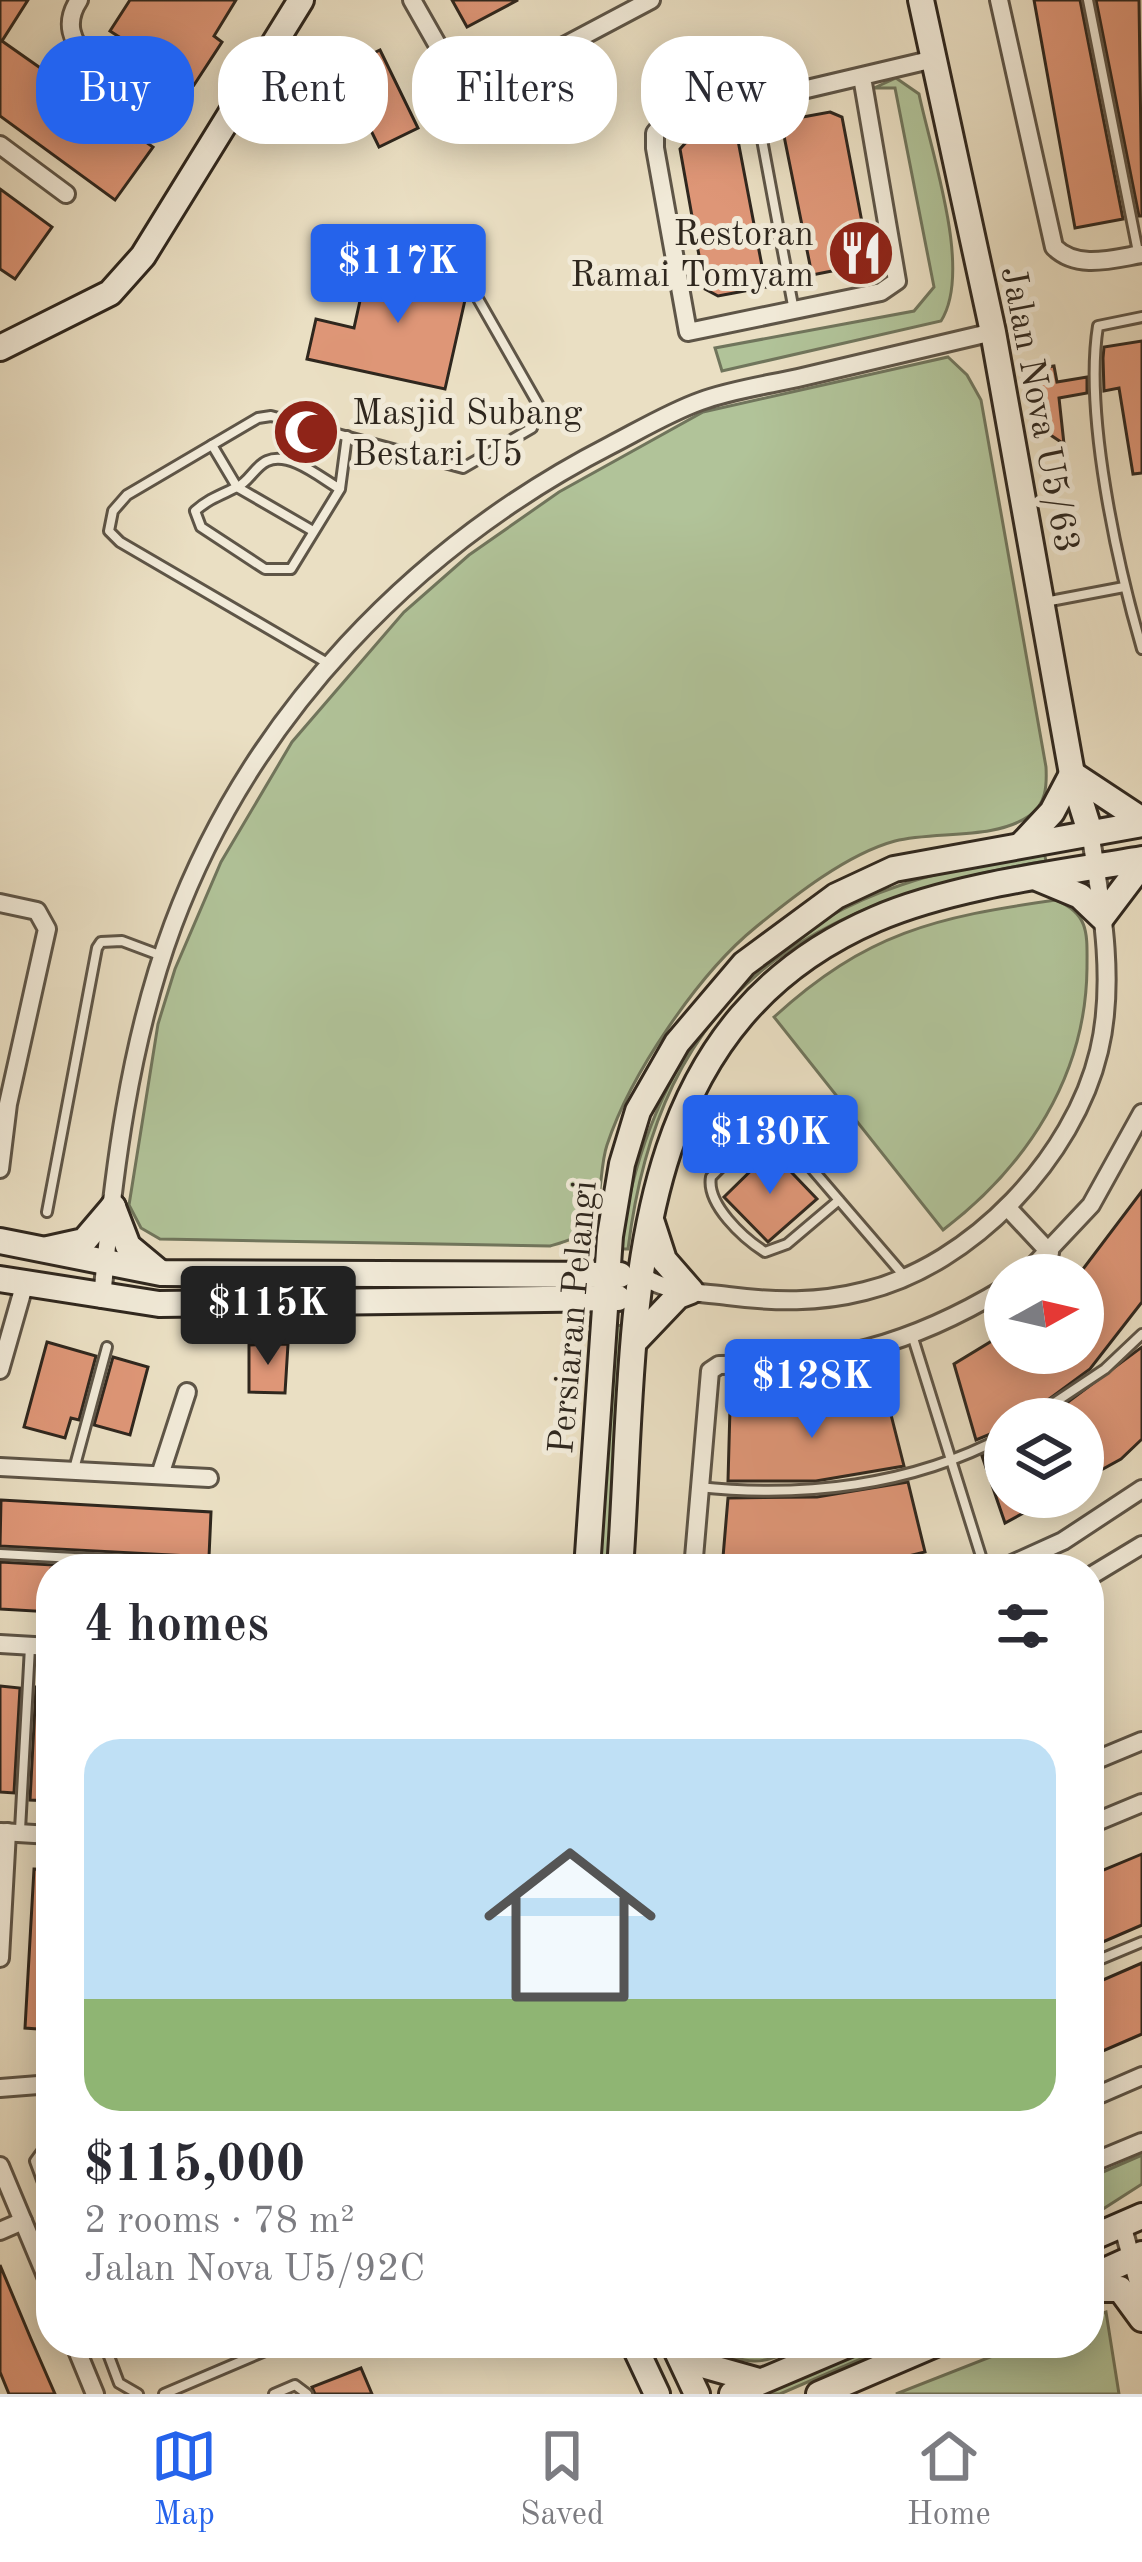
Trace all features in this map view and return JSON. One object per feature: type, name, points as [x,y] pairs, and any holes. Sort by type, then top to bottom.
[{"type":"street","points":[[71,36],[70,14],[79,0]]},
{"type":"street","points":[[0,348],[110,293],[143,256],[301,0]]},
{"type":"street","points":[[412,0],[458,81],[483,89],[650,0]]},
{"type":"street","name":"Jalan Nova U5/63","points":[[921,0],[993,332],[1072,774],[1090,832]]},
{"type":"street","points":[[999,0],[1046,226],[1066,259],[1140,255]]},
{"type":"street","points":[[809,88],[934,59]]},
{"type":"street","points":[[657,144],[688,332],[881,292],[897,281],[862,77]]},
{"type":"street","points":[[0,145],[66,194]]},
{"type":"street","points":[[102,1299],[135,1057],[164,956],[207,848],[247,776],[330,665],[423,568],[482,523],[534,485],[648,425],[700,401],[993,332]]},
{"type":"street","points":[[1022,843],[1052,812],[1072,774],[1142,822]]},
{"type":"street","name":"Persiaran Pelangi","points":[[588,1554],[610,1236],[622,1165],[638,1111],[688,1029],[744,964],[861,881],[894,869],[1142,822]]},
{"type":"street","points":[[0,1370],[12,1282],[102,1299],[380,1305],[606,1287],[816,1300],[905,1276],[952,1250],[1007,1207],[1056,1147],[1086,1093],[1105,1016],[1102,917],[1090,832]]},
{"type":"street","points":[[1102,917],[1142,862]]},
{"type":"street","name":"Persiaran Pelangi","points":[[621,1554],[637,1339],[647,1287],[649,1216],[680,1109],[708,1059],[766,990],[877,918],[1039,879],[1142,862]]},
{"type":"street","points":[[1039,879],[1080,896],[1102,917]]},
{"type":"street","points":[[0,903],[37,911],[47,929],[22,1030],[0,1169]]},
{"type":"street","points":[[1007,1207],[1051,1253],[1102,1188],[1142,1114]]},
{"type":"street","points":[[38,1251],[84,1241],[113,1207]]},
{"type":"street","points":[[113,1207],[128,1246],[161,1273]]},
{"type":"street","points":[[649,1216],[664,1260],[691,1291]]},
{"type":"street","points":[[550,1289],[610,1236]]},
{"type":"street","points":[[0,1240],[105,1266],[161,1273],[550,1289],[602,1339]]},
{"type":"street","points":[[637,1339],[678,1296],[691,1291]]},
{"type":"street","points":[[694,1554],[710,1371],[719,1365],[866,1351],[913,1338],[984,1299]]},
{"type":"street","points":[[160,1475],[187,1392]]},
{"type":"street","points":[[0,1467],[209,1478]]},
{"type":"street","points":[[1034,1554],[1063,1541],[1142,1490]]},
{"type":"street","points":[[1104,1568],[1142,1545]]},
{"type":"street","points":[[0,1644],[36,1646]]},
{"type":"street","points":[[1104,1757],[1142,1741]]},
{"type":"street","points":[[1104,1819],[1142,1803]]},
{"type":"street","points":[[0,1958],[9,1832]]},
{"type":"street","points":[[1104,2092],[1142,2076]]},
{"type":"street","points":[[0,2088],[36,2085]]},
{"type":"street","points":[[1104,2158],[1142,2142]]},
{"type":"street","points":[[0,2166],[36,2252]]},
{"type":"street","points":[[1104,2232],[1132,2220],[1142,2297]]},
{"type":"street","points":[[0,2230],[23,2221]]},
{"type":"street","points":[[1104,2271],[1139,2256]]},
{"type":"street","points":[[1104,2288],[1120,2289],[1142,2319]]},
{"type":"street","points":[[80,2358],[95,2394]]},
{"type":"street","points":[[632,2394],[634,2358]]},
{"type":"street","points":[[640,2358],[657,2394]]},
{"type":"street","points":[[680,2358],[697,2394]]},
{"type":"street","points":[[698,2358],[765,2381]]},
{"type":"street","points":[[732,2394],[818,2358]]},
{"type":"street","points":[[819,2394],[903,2358]]},
{"type":"lane","points":[[1088,0],[1140,255]]},
{"type":"lane","points":[[763,144],[794,310]]},
{"type":"lane","points":[[330,665],[110,532],[113,511],[127,495],[272,416],[463,467],[532,428],[538,404],[469,283]]},
{"type":"lane","points":[[1142,317],[1098,326],[1093,365],[1124,587],[1142,649]]},
{"type":"lane","points":[[340,489],[289,460],[276,459],[265,462],[237,487],[221,489],[194,511],[201,527],[266,569],[291,569],[340,489],[347,436]]},
{"type":"lane","points":[[212,445],[237,487],[313,532]]},
{"type":"lane","points":[[1043,603],[1124,587]]},
{"type":"lane","points":[[47,1212],[98,948],[101,942],[122,941],[164,956]]},
{"type":"lane","points":[[838,1200],[788,1244],[764,1252],[715,1202],[709,1186],[711,1177],[767,1127],[777,1129],[905,1276]]},
{"type":"lane","points":[[1062,1398],[1105,1369],[1142,1334]]},
{"type":"lane","points":[[913,1338],[980,1554]]},
{"type":"lane","points":[[74,1471],[107,1347]]},
{"type":"lane","points":[[697,1486],[758,1493],[827,1490],[951,1460],[984,1445]]},
{"type":"lane","points":[[0,1554],[36,1556]]},
{"type":"lane","points":[[9,1832],[30,1646]]},
{"type":"lane","points":[[1104,1958],[1142,1942]]},
{"type":"lane","points":[[110,2358],[119,2383],[138,2394]]},
{"type":"lane","points":[[164,2394],[249,2358]]},
{"type":"lane","points":[[274,2394],[299,2385],[307,2394]]},
{"type":"green space","points":[[896,78],[919,94],[946,210],[953,273],[941,321],[722,371],[715,348],[914,311],[934,287],[895,88],[874,88]]},
{"type":"green space","points":[[948,357],[967,375],[981,400],[1046,767],[1044,795],[1035,812],[999,829],[911,838],[877,847],[804,890],[734,947],[668,1027],[632,1088],[607,1145],[594,1217],[572,1239],[550,1246],[160,1239],[141,1228],[129,1205],[158,1024],[175,969],[221,862],[292,742],[404,612],[469,555],[559,492],[703,412]]},
{"type":"green space","points":[[1044,852],[1046,861],[960,879],[884,902],[816,933],[759,973],[711,1023],[673,1085],[645,1160],[628,1249],[620,1249],[650,1129],[675,1074],[706,1025],[744,980],[789,942],[842,910],[919,879]]},
{"type":"green space","points":[[1056,900],[1081,919],[1086,936],[1084,1008],[1076,1046],[1046,1116],[1025,1147],[1001,1177],[943,1230],[774,1017],[840,966],[904,933],[974,914]]},
{"type":"green space","points":[[615,1325],[624,1326],[609,1554],[601,1554]]},
{"type":"green space","points":[[1142,2155],[1142,2184],[1104,2208],[1104,2171]]},
{"type":"green space","points":[[1104,2313],[1119,2394],[896,2394],[988,2358],[1104,2358]]},
{"type":"green space","points":[[841,2358],[863,2358],[780,2394],[761,2394]]},
{"type":"building","points":[[0,0],[28,0],[2,41],[36,65],[36,142],[0,116]]},
{"type":"building","points":[[130,0],[236,0],[214,36],[218,48],[194,85],[194,36],[118,36],[110,31]]},
{"type":"building","points":[[452,0],[518,0],[467,27]]},
{"type":"building","points":[[1034,0],[1080,0],[1123,219],[1075,228]]},
{"type":"building","points":[[1096,0],[1139,0],[1142,216],[1139,216]]},
{"type":"building","points":[[388,66],[412,116],[412,131],[388,143]]},
{"type":"building","points":[[830,112],[842,117],[869,259],[862,265],[812,275],[786,144],[809,144],[809,116]]},
{"type":"building","points":[[38,144],[153,147],[115,200]]},
{"type":"building","points":[[685,144],[739,144],[766,287],[718,296],[705,289],[680,149]]},
{"type":"building","points":[[0,189],[52,227],[15,279],[0,269]]},
{"type":"building","points":[[391,254],[452,268],[446,296],[465,300],[445,389],[307,359],[316,319],[354,328],[365,278],[385,282]]},
{"type":"building","points":[[1142,341],[1142,473],[1133,474],[1119,388],[1104,391],[1103,358],[1104,347]]},
{"type":"building","points":[[1054,366],[1057,382],[1087,377],[1087,393],[1059,398],[1064,444],[1043,430],[1033,369]]},
{"type":"building","points":[[771,1151],[817,1199],[768,1242],[724,1197]]},
{"type":"building","points":[[1142,1191],[1142,1302],[1104,1351],[1104,1254],[1094,1254]]},
{"type":"building","points":[[47,1342],[96,1356],[79,1420],[71,1418],[65,1438],[24,1427]]},
{"type":"building","points":[[288,1344],[285,1393],[249,1392],[249,1345]]},
{"type":"building","points":[[984,1346],[984,1374],[1083,1374],[1051,1398],[984,1398],[984,1437],[976,1440],[954,1364]]},
{"type":"building","points":[[1142,1347],[1142,1439],[1121,1459],[1104,1468],[1104,1398],[1073,1398]]},
{"type":"building","points":[[113,1357],[148,1367],[130,1435],[94,1425]]},
{"type":"building","points":[[887,1399],[904,1466],[816,1481],[728,1481],[730,1408]]},
{"type":"building","points":[[908,1482],[925,1552],[723,1554],[728,1498],[817,1497]]},
{"type":"building","points":[[1,1500],[211,1512],[209,1554],[0,1546]]},
{"type":"building","points":[[0,1562],[36,1564],[36,1611],[0,1609]]},
{"type":"building","points":[[0,1686],[20,1688],[14,1793],[0,1792]]},
{"type":"building","points":[[36,1687],[36,1800],[30,1800]]},
{"type":"building","points":[[1142,1854],[1142,1925],[1104,1941],[1104,1870]]},
{"type":"building","points":[[34,1869],[36,1869],[36,2029],[25,2028]]},
{"type":"building","points":[[1142,1963],[1142,2034],[1104,2050],[1104,1979]]},
{"type":"building","points":[[0,2265],[55,2394],[9,2394],[0,2372]]},
{"type":"building","points":[[361,2368],[372,2394],[315,2394],[312,2387]]},
{"type":"place","name":"Restoran Ramai Tomyam","points":[[861,253]]},
{"type":"place","name":"Masjid Subang Bestari U5","points":[[306,432]]}]
